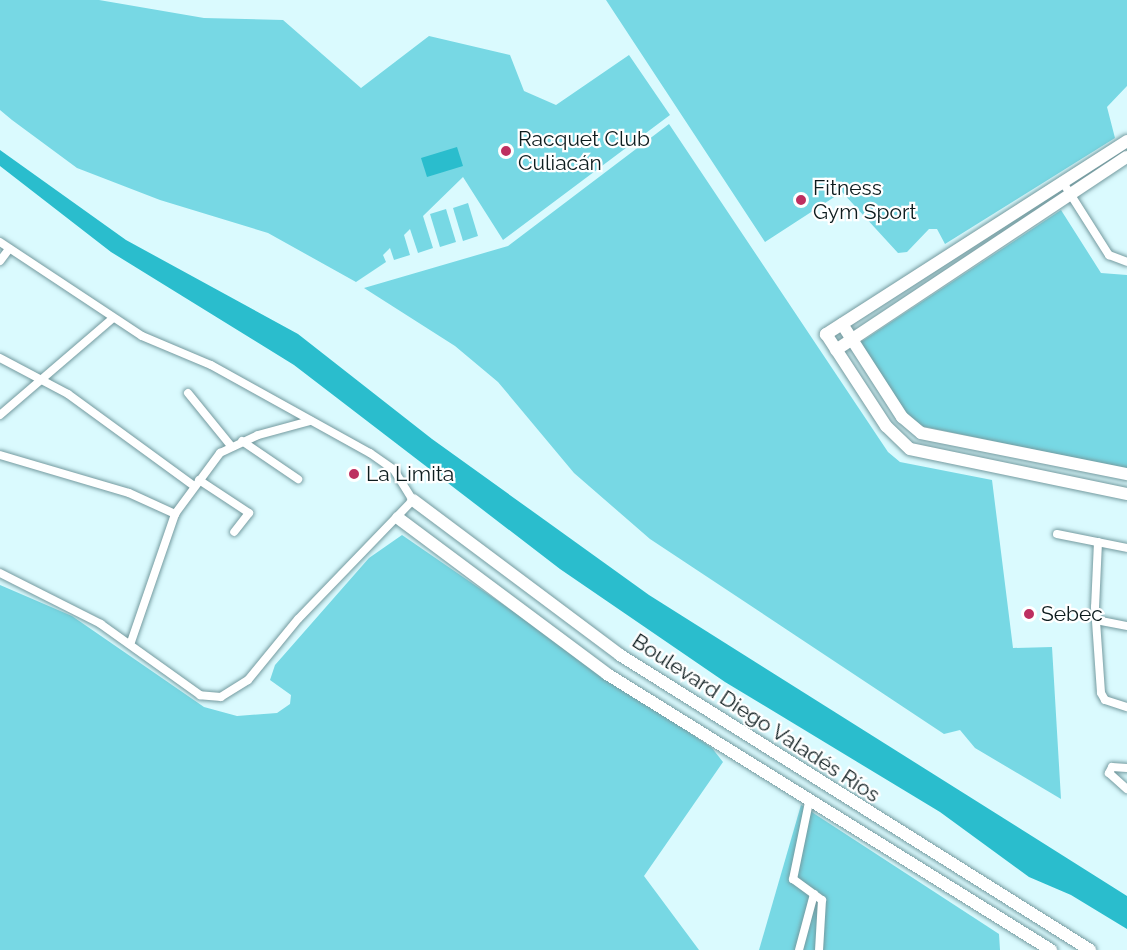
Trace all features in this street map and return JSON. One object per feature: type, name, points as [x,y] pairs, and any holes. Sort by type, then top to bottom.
[{"type":"street","points":[[1127,141],[826,334],[886,426],[910,449],[1127,494]]},
{"type":"street","points":[[836,350],[1127,157]]},
{"type":"street","points":[[1062,181],[1109,255],[1127,262]]},
{"type":"street","points":[[0,242],[113,318],[310,421],[394,470],[413,500],[232,693],[200,695],[131,642],[0,573]]},
{"type":"street","points":[[0,261],[9,249]]},
{"type":"street","points":[[0,415],[113,318]]},
{"type":"street","points":[[842,324],[902,417],[921,434],[1127,474]]},
{"type":"street","points":[[0,358],[68,394],[196,483],[249,513],[234,532]]},
{"type":"street","points":[[188,393],[231,446]]},
{"type":"street","points":[[131,642],[175,514],[196,483],[231,446],[310,421]]},
{"type":"street","points":[[910,449],[921,434]]},
{"type":"street","points":[[242,441],[298,479]]},
{"type":"street","points":[[0,455],[117,489],[175,514]]},
{"type":"street","name":"Boulevard Diego Valadés Ríos","points":[[413,500],[620,655],[1090,950]]},
{"type":"street","name":"Boulevard Diego Valadés Ríos","points":[[398,518],[607,674],[809,802],[1051,950]]},
{"type":"street","points":[[1057,534],[1127,548]]},
{"type":"street","points":[[1098,542],[1096,620],[1101,693],[1105,700],[1127,707]]},
{"type":"street","points":[[1096,620],[1127,626]]},
{"type":"street","points":[[1127,768],[1112,766],[1109,773],[1127,789]]},
{"type":"street","points":[[809,802],[793,879],[822,900],[819,950]]},
{"type":"street","points":[[799,950],[814,894]]},
{"type":"shaded area","points":[[0,0],[99,0],[204,18],[283,20],[361,88],[429,36],[510,55],[524,91],[556,105],[629,55],[670,115],[503,240],[463,177],[423,216],[433,248],[418,253],[410,229],[404,235],[410,255],[394,260],[390,248],[383,255],[386,262],[356,282],[268,233],[160,200],[77,168],[12,120],[0,110]]},
{"type":"shaded area","points":[[606,0],[1127,0],[1127,86],[1107,107],[1115,138],[945,244],[937,229],[929,229],[907,252],[898,253],[842,192],[765,242]]},
{"type":"shaded area","points":[[669,124],[888,452],[900,462],[992,480],[1013,648],[1052,647],[1061,799],[975,748],[960,730],[944,734],[650,539],[574,473],[498,382],[455,346],[364,288],[508,246]]},
{"type":"shaded area","points":[[457,147],[463,166],[427,177],[421,158]]},
{"type":"shaded area","points":[[0,150],[126,240],[298,334],[432,439],[649,595],[1127,896],[1127,929],[1071,895],[1029,877],[940,812],[725,682],[560,569],[294,365],[111,252],[0,166]]},
{"type":"shaded area","points":[[468,203],[478,236],[463,241],[453,208]]},
{"type":"shaded area","points":[[446,209],[456,242],[440,247],[430,214]]},
{"type":"shaded area","points":[[1061,210],[1101,273],[1127,275],[1127,469],[921,426],[907,418],[858,344]]},
{"type":"shaded area","points":[[402,535],[712,748],[723,762],[644,876],[699,950],[0,950],[0,585],[72,616],[204,707],[237,716],[277,713],[290,704],[291,695],[270,680],[275,665],[369,558]]},
{"type":"shaded area","points":[[801,805],[999,934],[1000,950],[759,950]]},
{"type":"place","name":"Racquet Club Culiacán","points":[[506,151]]},
{"type":"place","name":"Fitness Gym Sport","points":[[801,200]]},
{"type":"place","name":"La Limita","points":[[354,474]]},
{"type":"place","name":"Sebec","points":[[1029,614]]}]
